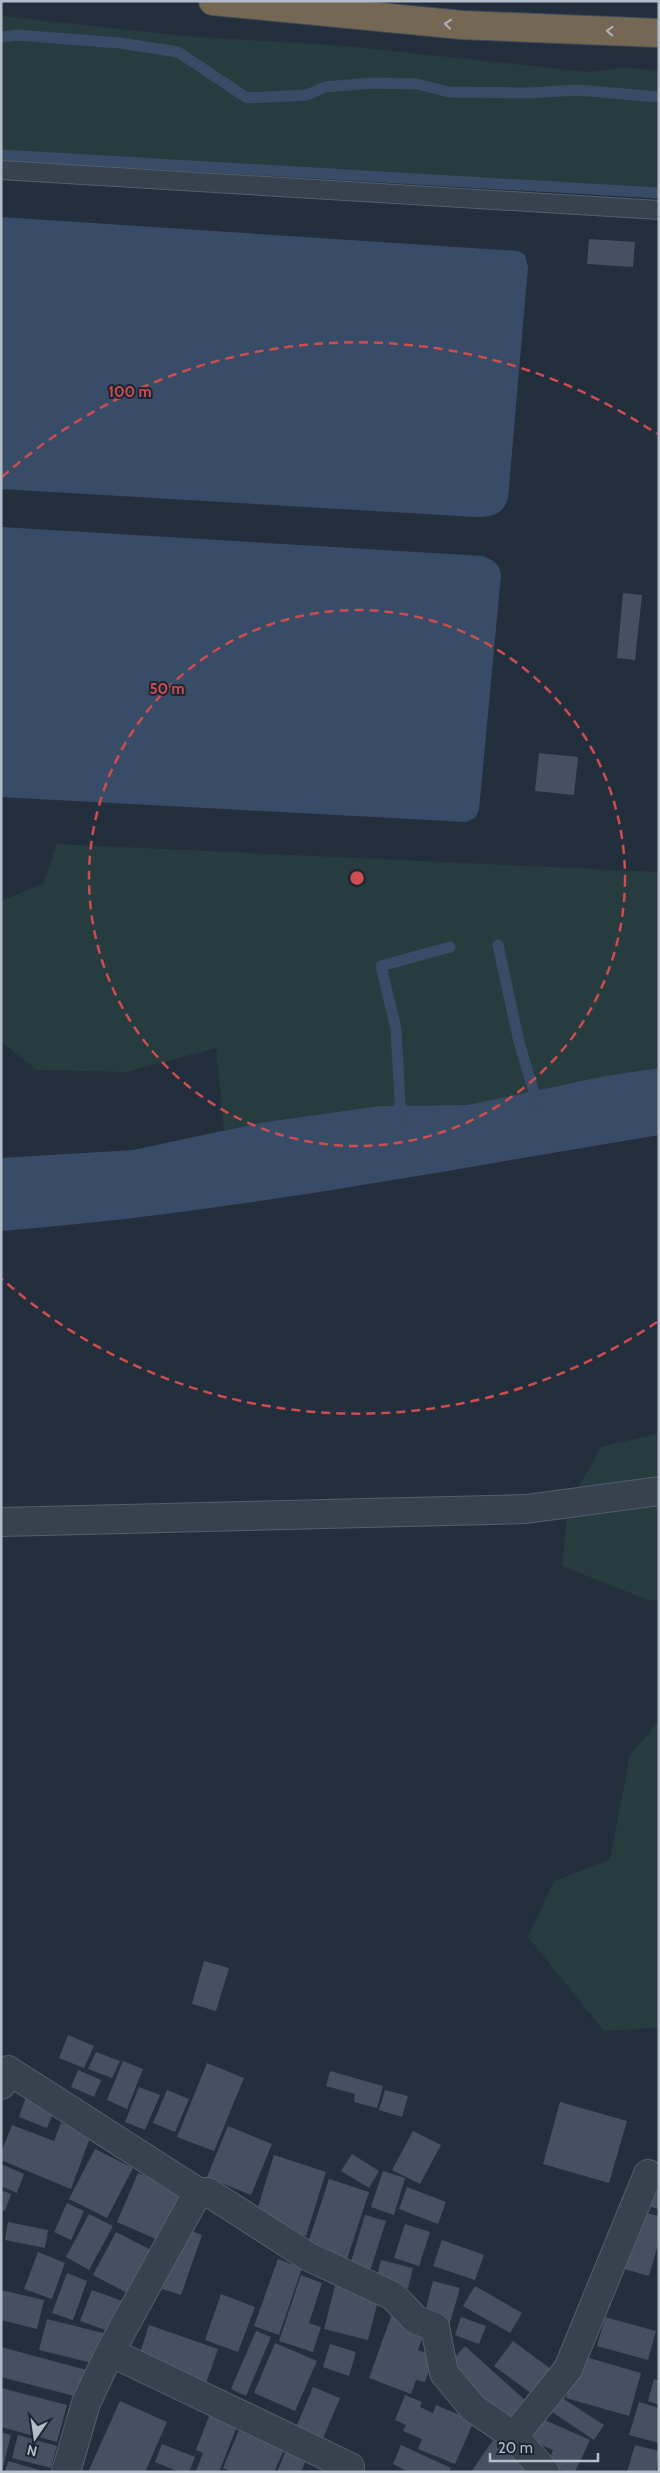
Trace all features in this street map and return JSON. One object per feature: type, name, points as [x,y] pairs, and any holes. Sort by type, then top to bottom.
[{"type":"highway","points":[[213,1],[462,25],[659,33]]},
{"type":"street","points":[[1,1522],[526,1509],[659,1491]]},
{"type":"street","points":[[1,2085],[8,2070],[198,2192],[208,2192],[309,2257],[393,2296],[416,2320],[435,2327],[444,2373],[473,2408],[514,2436],[545,2472]]},
{"type":"street","points":[[514,2436],[568,2369],[648,2174]]},
{"type":"street","points":[[66,2472],[86,2403],[110,2352],[198,2192]]},
{"type":"street","points":[[110,2352],[350,2467]]},
{"type":"lane","points":[[1,170],[659,210]]},
{"type":"green space","points":[[1,16],[184,36],[347,46],[588,72],[623,68],[659,70],[659,193],[1,155]]},
{"type":"green space","points":[[57,844],[659,872],[659,1068],[605,1076],[467,1105],[379,1106],[259,1123],[224,1130],[216,1048],[127,1072],[37,1070],[1,1042],[1,901],[44,883]]},
{"type":"green space","points":[[659,1433],[659,1600],[648,1600],[562,1566],[568,1506],[601,1447]]},
{"type":"green space","points":[[659,1721],[659,2034],[656,2028],[604,2031],[528,1937],[554,1881],[610,1860],[630,1755]]},
{"type":"water","points":[[1,217],[518,251],[525,255],[528,267],[506,504],[496,514],[476,517],[1,489]]},
{"type":"water","points":[[1,527],[483,556],[493,561],[498,565],[501,575],[479,810],[475,818],[466,822],[1,797]]},
{"type":"water","points":[[659,1068],[659,1135],[249,1203],[166,1214],[1,1231],[1,1158],[133,1150],[259,1123],[379,1106],[467,1105],[605,1076]]},
{"type":"building","points":[[589,239],[635,242],[633,267],[587,264]]},
{"type":"building","points":[[623,593],[642,595],[635,660],[617,658]]},
{"type":"building","points":[[539,753],[578,757],[574,795],[535,791]]},
{"type":"building","points":[[204,1961],[229,1968],[216,2011],[192,2004]]},
{"type":"building","points":[[68,2035],[94,2046],[84,2068],[59,2058]]},
{"type":"building","points":[[96,2052],[120,2061],[112,2078],[88,2069]]},
{"type":"building","points":[[123,2061],[143,2069],[127,2109],[107,2100]]},
{"type":"building","points":[[207,2063],[244,2078],[214,2151],[177,2137]]},
{"type":"building","points":[[78,2070],[101,2080],[94,2097],[71,2087]]},
{"type":"building","points":[[330,2071],[383,2086],[377,2108],[354,2102],[355,2094],[326,2086]]},
{"type":"building","points":[[139,2087],[160,2095],[145,2130],[125,2122]]},
{"type":"building","points":[[167,2090],[189,2099],[175,2132],[153,2123]]},
{"type":"building","points":[[385,2090],[408,2096],[402,2117],[379,2110]]},
{"type":"building","points":[[26,2097],[55,2109],[47,2128],[19,2117]]},
{"type":"building","points":[[560,2102],[627,2121],[609,2183],[543,2164]]},
{"type":"building","points":[[61,2123],[91,2135],[71,2189],[1,2160],[1,2153],[12,2125],[54,2141]]},
{"type":"building","points":[[228,2126],[272,2144],[251,2195],[207,2177]]},
{"type":"building","points":[[413,2131],[441,2145],[420,2184],[392,2170]]},
{"type":"building","points":[[95,2149],[133,2168],[107,2218],[69,2199]]},
{"type":"building","points":[[352,2154],[379,2171],[369,2188],[341,2171]]},
{"type":"building","points":[[274,2155],[326,2172],[306,2236],[254,2220]]},
{"type":"building","points":[[1,2164],[24,2174],[17,2193],[1,2186]]},
{"type":"building","points":[[383,2171],[405,2178],[394,2215],[371,2207]]},
{"type":"building","points":[[138,2173],[189,2194],[167,2244],[117,2222]]},
{"type":"building","points":[[329,2179],[369,2192],[347,2259],[307,2246]]},
{"type":"building","points":[[659,2182],[659,2209],[648,2206]]},
{"type":"building","points":[[407,2187],[446,2202],[438,2224],[399,2209]]},
{"type":"building","points":[[1,2190],[11,2194],[5,2211],[1,2210]]},
{"type":"building","points":[[67,2203],[84,2211],[71,2240],[54,2232]]},
{"type":"building","points":[[638,2211],[659,2216],[659,2241],[649,2276],[621,2268]]},
{"type":"building","points":[[89,2214],[113,2226],[89,2270],[66,2257]]},
{"type":"building","points":[[365,2215],[386,2221],[370,2271],[350,2265]]},
{"type":"building","points":[[8,2222],[48,2230],[45,2248],[5,2240]]},
{"type":"building","points":[[405,2224],[430,2232],[419,2266],[394,2258]]},
{"type":"building","points":[[181,2227],[202,2235],[181,2295],[159,2288]]},
{"type":"building","points":[[116,2232],[151,2250],[129,2294],[93,2275]]},
{"type":"building","points":[[442,2240],[484,2255],[475,2280],[433,2266]]},
{"type":"building","points":[[38,2252],[65,2263],[52,2299],[24,2289]]},
{"type":"building","points":[[278,2259],[302,2268],[279,2335],[254,2326]]},
{"type":"building","points":[[381,2260],[413,2268],[408,2288],[376,2280]]},
{"type":"building","points":[[67,2273],[87,2281],[73,2320],[52,2313]]},
{"type":"building","points":[[301,2275],[322,2283],[309,2323],[321,2327],[313,2352],[279,2341]]},
{"type":"building","points":[[433,2281],[460,2288],[449,2326],[423,2320]]},
{"type":"building","points":[[335,2286],[379,2297],[368,2340],[324,2329]]},
{"type":"building","points":[[475,2286],[522,2313],[510,2333],[463,2306]]},
{"type":"building","points":[[1,2290],[44,2300],[37,2329],[1,2320]]},
{"type":"building","points":[[92,2290],[125,2302],[114,2333],[80,2321]]},
{"type":"building","points":[[221,2294],[255,2307],[238,2352],[205,2340]]},
{"type":"building","points":[[392,2314],[426,2327],[418,2350],[434,2356],[425,2382],[416,2380],[411,2394],[369,2378]]},
{"type":"building","points":[[461,2317],[486,2326],[479,2344],[455,2335]]},
{"type":"building","points":[[605,2317],[656,2331],[648,2360],[597,2346]]},
{"type":"building","points":[[47,2319],[107,2334],[100,2365],[39,2350]]},
{"type":"building","points":[[149,2325],[218,2349],[206,2383],[138,2359]]},
{"type":"building","points":[[256,2331],[271,2337],[246,2396],[231,2389]]},
{"type":"building","points":[[513,2341],[555,2372],[536,2397],[494,2366]]},
{"type":"building","points":[[275,2343],[317,2361],[295,2411],[254,2393]]},
{"type":"building","points":[[330,2344],[356,2352],[349,2376],[323,2367]]},
{"type":"building","points":[[465,2346],[527,2402],[509,2423],[446,2367]]},
{"type":"building","points":[[1,2347],[90,2371],[82,2398],[1,2377]]},
{"type":"building","points":[[579,2355],[641,2373],[629,2416],[566,2398]]},
{"type":"building","points":[[654,2379],[659,2380],[659,2405],[648,2401]]},
{"type":"building","points":[[313,2387],[340,2398],[321,2443],[294,2432]]},
{"type":"building","points":[[1,2388],[67,2405],[57,2442],[1,2427]]},
{"type":"building","points":[[556,2394],[604,2425],[594,2440],[546,2408]]},
{"type":"building","points":[[405,2395],[422,2402],[420,2407],[433,2413],[436,2405],[474,2421],[455,2464],[418,2449],[422,2439],[403,2431],[406,2425],[395,2420]]},
{"type":"building","points":[[120,2401],[167,2422],[145,2472],[88,2472]]},
{"type":"building","points":[[639,2402],[659,2408],[659,2443],[629,2435]]},
{"type":"building","points":[[211,2411],[239,2421],[219,2472],[200,2472],[196,2471],[203,2453],[196,2450]]},
{"type":"building","points":[[538,2417],[590,2440],[575,2472],[565,2472],[547,2464],[553,2450],[528,2439]]},
{"type":"building","points":[[242,2423],[287,2443],[274,2472],[233,2472],[223,2468]]},
{"type":"building","points":[[1,2432],[11,2435],[2,2471],[1,2470]]},
{"type":"building","points":[[18,2435],[57,2446],[51,2468],[12,2458]]},
{"type":"building","points":[[493,2440],[534,2467],[531,2472],[471,2472]]},
{"type":"building","points":[[162,2444],[195,2457],[189,2472],[180,2472],[155,2462]]},
{"type":"building","points":[[401,2445],[451,2468],[449,2472],[409,2472],[393,2464]]},
{"type":"building","points":[[635,2445],[659,2451],[656,2472],[627,2472]]},
{"type":"building","points":[[288,2446],[308,2455],[301,2472],[277,2472]]},
{"type":"building","points":[[8,2461],[43,2471],[43,2472],[5,2472]]},
{"type":"waterway","points":[[1,37],[16,35],[120,43],[178,52],[247,98],[307,95],[325,87],[372,83],[417,84],[449,92],[529,93],[577,90],[659,97]]},
{"type":"waterway","points":[[1,155],[659,193]]},
{"type":"waterway","points":[[498,945],[519,1042],[538,1106]]},
{"type":"waterway","points":[[401,1121],[396,1029],[381,966],[450,947]]}]
